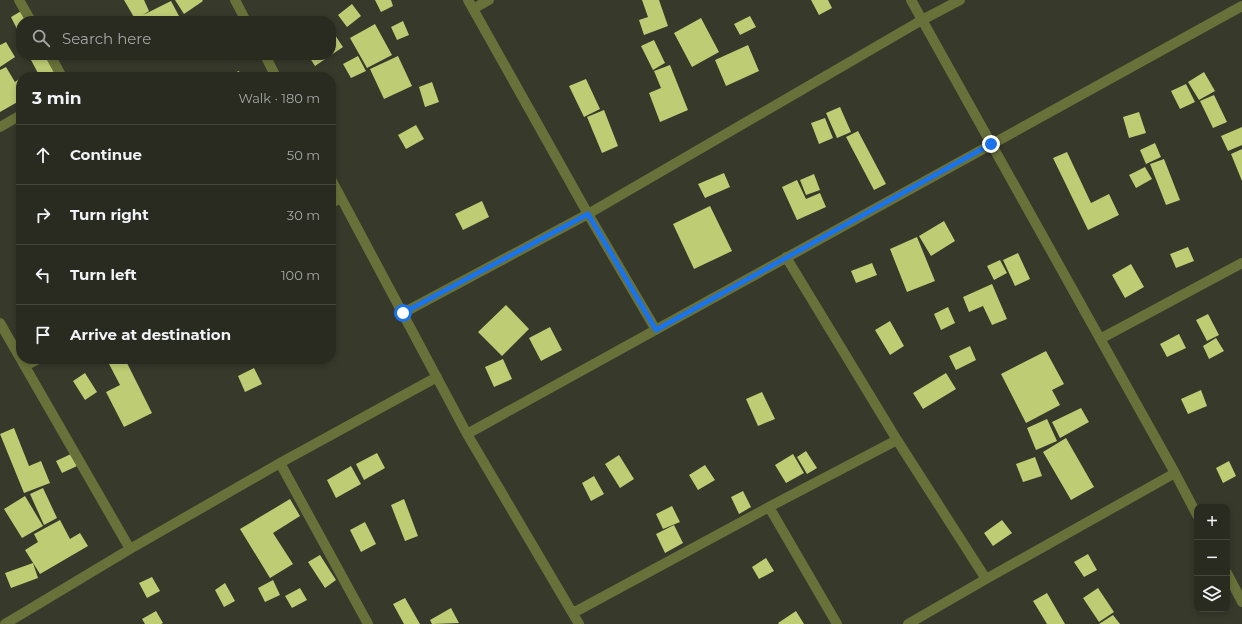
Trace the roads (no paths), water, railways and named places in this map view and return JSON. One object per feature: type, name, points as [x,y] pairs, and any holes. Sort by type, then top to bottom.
[{"type":"street","points":[[19,0],[28,16]]},
{"type":"street","points":[[235,0],[243,16]]},
{"type":"street","points":[[489,0],[470,4],[588,214],[656,330]]},
{"type":"street","points":[[911,0],[1194,509]]},
{"type":"street","points":[[403,313],[588,214],[922,20],[960,0]]},
{"type":"street","points":[[467,434],[1242,6]]},
{"type":"street","points":[[53,60],[59,72]]},
{"type":"street","points":[[267,60],[273,72]]},
{"type":"street","points":[[0,127],[16,118]]},
{"type":"street","points":[[336,188],[467,434],[579,624]]},
{"type":"street","points":[[336,200],[341,198]]},
{"type":"street","points":[[786,257],[897,440],[986,579]]},
{"type":"street","points":[[1100,339],[1242,263]]},
{"type":"street","points":[[0,323],[16,351]]},
{"type":"street","points":[[29,364],[25,366],[130,549]]},
{"type":"street","points":[[5,624],[130,549],[280,463],[437,377]]},
{"type":"street","points":[[573,613],[897,440]]},
{"type":"street","points":[[280,463],[368,624]]},
{"type":"street","points":[[908,624],[1175,473]]},
{"type":"street","points":[[769,507],[837,624]]},
{"type":"street","points":[[1229,576],[1242,602]]}]
